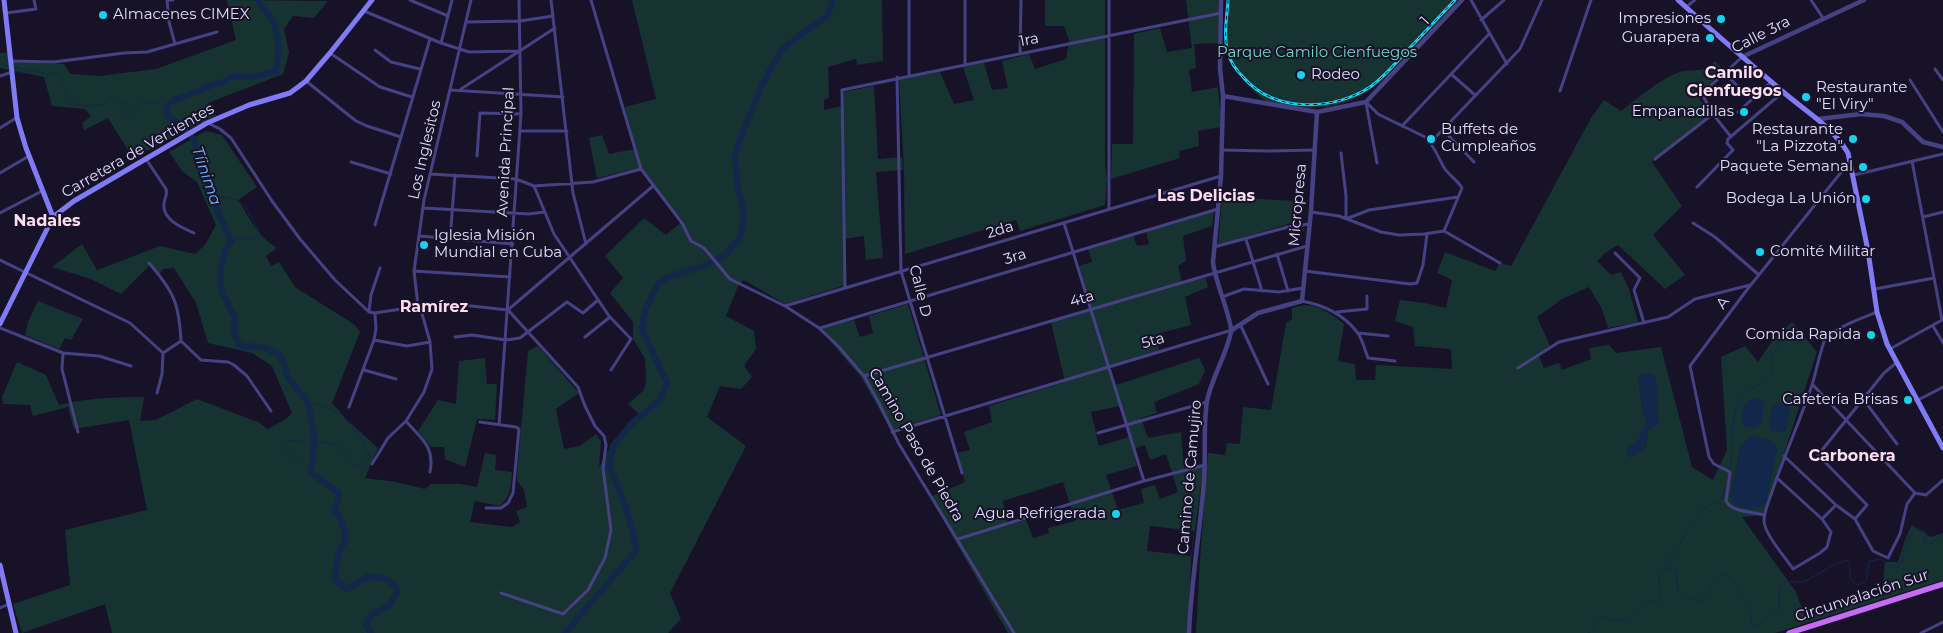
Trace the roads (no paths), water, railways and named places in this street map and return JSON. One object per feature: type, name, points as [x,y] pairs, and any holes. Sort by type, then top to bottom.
[{"type":"main road","points":[[4,0],[17,118],[29,156],[53,217]]},
{"type":"main road","name":"Carretera de Vertientes","points":[[0,324],[53,217],[74,201],[207,123],[249,105],[290,92],[306,80],[372,0]]},
{"type":"main road","points":[[1678,0],[1783,92],[1818,119],[1842,142],[1851,161],[1875,289],[1877,312],[1889,349],[1943,448]]},
{"type":"main road","points":[[0,565],[16,633]]},
{"type":"main road","name":"Circunvalación Sur","points":[[1789,633],[1943,584]]},
{"type":"street","points":[[6,13],[36,9],[34,0]]},
{"type":"street","points":[[172,0],[167,0],[169,22],[175,44]]},
{"type":"street","points":[[410,0],[448,16]]},
{"type":"street","points":[[441,43],[452,0]]},
{"type":"street","name":"Los Inglesitos","points":[[372,464],[388,438],[406,421],[424,392],[432,369],[430,342],[421,310],[418,306],[414,271],[430,174],[471,0]]},
{"type":"street","name":"Avenida Principal","points":[[499,424],[521,114],[520,0]]},
{"type":"street","points":[[552,0],[577,212],[586,244]]},
{"type":"street","name":"Camino Paso de Piedra","points":[[592,0],[641,170],[682,223],[691,241],[709,254],[730,279],[785,306],[819,328],[838,346],[864,376],[892,432],[1014,633]]},
{"type":"street","points":[[909,0],[909,75]]},
{"type":"street","points":[[965,0],[965,64]]},
{"type":"street","points":[[1020,53],[1021,0]]},
{"type":"street","points":[[1109,0],[1109,209]]},
{"type":"street","points":[[1221,0],[1222,150],[1214,247],[1214,274],[1232,330]]},
{"type":"street","name":"1","points":[[1366,102],[1462,0]]},
{"type":"street","points":[[1470,0],[1507,64]]},
{"type":"street","points":[[1481,20],[1504,0]]},
{"type":"street","points":[[1431,142],[1520,49],[1542,0]]},
{"type":"street","points":[[1560,91],[1591,0]]},
{"type":"street","points":[[1686,7],[1695,0]]},
{"type":"street","points":[[1811,0],[1823,18]]},
{"type":"street","name":"Calle 3ra","points":[[1713,114],[1703,96],[1705,91],[1742,57],[1864,0]]},
{"type":"street","points":[[363,11],[430,39],[469,52],[520,50]]},
{"type":"street","name":"1ra","points":[[845,288],[842,90],[897,77],[1222,12]]},
{"type":"street","points":[[466,22],[520,21],[553,16]]},
{"type":"street","points":[[460,90],[554,28]]},
{"type":"street","points":[[0,76],[12,67],[124,53],[147,52],[217,32]]},
{"type":"street","points":[[1402,126],[1489,34]]},
{"type":"street","points":[[375,225],[430,39]]},
{"type":"street","points":[[375,50],[391,62],[420,69]]},
{"type":"street","points":[[330,53],[380,87],[412,97]]},
{"type":"street","points":[[1936,70],[1943,80]]},
{"type":"street","points":[[1724,73],[1748,96]]},
{"type":"street","points":[[1451,74],[1475,95]]},
{"type":"street","name":"Calle D","points":[[897,77],[901,271],[962,473]]},
{"type":"street","points":[[306,80],[356,120],[367,126],[401,137]]},
{"type":"street","points":[[1910,80],[1943,132]]},
{"type":"street","points":[[1738,112],[1772,82]]},
{"type":"street","points":[[450,90],[563,97]]},
{"type":"street","points":[[1697,187],[1733,150],[1727,142],[1731,137],[1783,92]]},
{"type":"street","points":[[1223,96],[1317,112],[1366,102]]},
{"type":"street","points":[[1366,102],[1378,114],[1425,137],[1431,142],[1446,171],[1462,188],[1444,231]]},
{"type":"street","points":[[1366,102],[1377,163]]},
{"type":"street","name":"Micropresa","points":[[1302,301],[1317,112]]},
{"type":"street","points":[[477,156],[480,113],[521,114]]},
{"type":"street","points":[[1655,159],[1713,114],[1731,137]]},
{"type":"street","points":[[1818,119],[1861,114],[1884,116],[1902,122],[1923,142],[1943,147]]},
{"type":"street","points":[[0,128],[17,118]]},
{"type":"street","points":[[207,123],[220,129],[231,138],[272,201],[300,239],[335,280],[371,312],[454,304],[508,310],[578,387],[595,426],[604,436],[606,444],[603,468],[611,530],[605,558],[588,590],[563,614],[500,593]]},
{"type":"street","points":[[1443,130],[1474,162]]},
{"type":"street","points":[[520,131],[567,132]]},
{"type":"street","points":[[1222,150],[1315,150]]},
{"type":"street","points":[[1340,153],[1346,196],[1346,219]]},
{"type":"street","points":[[1854,176],[1943,154]]},
{"type":"street","points":[[0,173],[29,156]]},
{"type":"street","points":[[146,159],[168,194],[164,205],[165,212],[175,224],[194,233]]},
{"type":"street","name":"A","points":[[1764,515],[1737,510],[1728,504],[1726,496],[1730,472],[1714,464],[1709,457],[1690,366],[1750,285],[1851,161]]},
{"type":"street","points":[[1889,349],[1942,320],[1912,161]]},
{"type":"street","points":[[351,162],[391,174]]},
{"type":"street","points":[[430,174],[516,179],[534,186],[593,182],[641,170]]},
{"type":"street","points":[[450,240],[455,175]]},
{"type":"street","name":"2da","points":[[785,306],[1221,176]]},
{"type":"street","points":[[534,186],[554,234],[610,317],[631,339],[611,370]]},
{"type":"street","points":[[508,310],[653,186]]},
{"type":"street","points":[[0,213],[43,190]]},
{"type":"street","points":[[1346,219],[1369,210],[1458,197]]},
{"type":"street","points":[[423,208],[529,214],[544,212]]},
{"type":"street","name":"3ra","points":[[819,328],[1218,208]]},
{"type":"street","points":[[1310,212],[1346,219],[1381,232],[1399,235],[1444,231],[1500,263]]},
{"type":"street","points":[[1923,218],[1943,212]]},
{"type":"street","points":[[1064,223],[1144,481]]},
{"type":"street","points":[[1214,247],[1288,227],[1309,224]]},
{"type":"street","points":[[1693,224],[1714,237],[1759,274]]},
{"type":"street","points":[[1304,271],[1410,284],[1416,283],[1423,265],[1427,234]]},
{"type":"street","points":[[420,236],[513,244]]},
{"type":"street","points":[[1246,239],[1262,290]]},
{"type":"street","name":"4ta","points":[[864,376],[1307,246]]},
{"type":"street","points":[[1615,253],[1640,278],[1634,290],[1644,324]]},
{"type":"street","points":[[1276,254],[1288,291]]},
{"type":"street","points":[[0,260],[130,323],[163,354],[162,374],[156,393]]},
{"type":"street","points":[[149,263],[165,282],[176,300],[181,341],[201,360],[228,362],[234,365],[247,376],[271,412]]},
{"type":"street","points":[[349,407],[374,340],[376,329],[371,312],[372,295],[380,268]]},
{"type":"street","points":[[414,271],[510,277]]},
{"type":"street","points":[[1875,289],[1934,278]]},
{"type":"street","points":[[1518,368],[1559,342],[1668,317],[1694,299],[1750,285]]},
{"type":"street","points":[[1221,298],[1244,289],[1288,291],[1303,288]]},
{"type":"street","points":[[1336,312],[1368,309],[1367,296]]},
{"type":"street","points":[[455,337],[472,335],[506,340],[520,338],[566,302],[583,313],[598,300]]},
{"type":"street","points":[[1302,301],[1321,305],[1336,312],[1358,333],[1368,358],[1396,361]]},
{"type":"street","name":"5ta","points":[[892,432],[1232,330],[1258,313],[1302,301]]},
{"type":"street","points":[[1776,478],[1822,518],[1831,532],[1828,547],[1820,554],[1793,569],[1767,532],[1764,522],[1764,515],[1776,478],[1819,364],[1822,344],[1826,338],[1877,312]]},
{"type":"street","points":[[585,337],[610,317]]},
{"type":"street","points":[[1240,324],[1268,384]]},
{"type":"street","points":[[1933,326],[1943,343]]},
{"type":"street","points":[[0,328],[63,353],[99,356],[131,366]]},
{"type":"street","name":"Camino de Camujiro","points":[[1189,633],[1190,604],[1200,536],[1207,402],[1232,330]]},
{"type":"street","points":[[1358,333],[1388,336]]},
{"type":"street","points":[[374,340],[407,346],[430,342]]},
{"type":"street","points":[[163,354],[181,341]]},
{"type":"street","points":[[63,353],[62,369],[78,432]]},
{"type":"street","points":[[1855,519],[1867,505],[1818,455],[1884,373],[1896,363]]},
{"type":"street","points":[[364,370],[396,379]]},
{"type":"street","points":[[1812,384],[1915,493],[1926,495],[1943,480]]},
{"type":"street","points":[[1917,401],[1943,386]]},
{"type":"street","points":[[1863,399],[1897,444]]},
{"type":"street","points":[[1098,434],[1207,402]]},
{"type":"street","points":[[406,421],[429,449],[433,459],[430,472]]},
{"type":"street","points":[[480,422],[519,429],[513,493],[508,503],[501,508],[486,508]]},
{"type":"street","points":[[1784,455],[1836,505],[1855,519],[1874,551],[1888,558],[1900,534],[1907,504],[1915,493]]},
{"type":"street","points":[[958,539],[1144,481],[1205,465]]},
{"type":"street","points":[[1822,518],[1836,505]]},
{"type":"street","points":[[0,608],[10,604]]},
{"type":"street","points":[[1921,633],[1943,622]]},
{"type":"water","points":[[1653,373],[1656,378],[1659,424],[1651,426],[1648,431],[1645,448],[1631,458],[1627,455],[1628,450],[1630,446],[1639,440],[1641,431],[1647,422],[1644,416],[1638,379],[1641,374]]},
{"type":"water","points":[[1756,398],[1764,403],[1762,423],[1754,428],[1744,426],[1742,422],[1743,409],[1748,402]]},
{"type":"water","points":[[1776,403],[1787,405],[1790,408],[1786,430],[1781,433],[1771,430],[1769,423],[1772,409]]},
{"type":"water","points":[[1754,436],[1770,441],[1777,448],[1766,502],[1760,507],[1752,509],[1735,505],[1730,498],[1741,446],[1748,438]]},
{"type":"waterway","name":"Tíinima","points":[[260,0],[259,3],[274,21],[279,48],[276,71],[253,77],[230,77],[224,82],[173,101],[167,106],[166,115],[181,125],[193,138],[208,189],[231,241],[225,250],[220,273],[222,293],[235,317],[234,332],[240,346],[261,347],[277,353],[282,359],[288,378],[308,402],[314,445],[311,473],[339,493],[335,511],[340,517],[345,540],[338,553],[335,579],[346,589],[370,576],[386,579],[398,590],[390,605],[372,614],[366,625],[371,633]]},
{"type":"waterway","points":[[565,633],[637,549],[626,507],[609,466],[613,446],[633,422],[659,401],[667,383],[642,330],[645,311],[658,283],[668,277],[706,265],[725,255],[740,238],[744,212],[737,184],[735,154],[746,124],[763,83],[782,49],[828,15],[833,0]]},
{"type":"waterway","points":[[0,64],[9,67]]},
{"type":"waterway","points":[[13,67],[48,74],[61,73],[64,92],[73,103],[78,105],[91,106],[106,103],[111,94],[121,103],[129,103],[130,106],[124,113],[126,117],[135,114],[143,101],[167,106]]},
{"type":"waterway","points":[[211,194],[218,197],[231,198],[241,204],[249,213],[260,234],[250,240],[241,238],[231,241]]},
{"type":"waterway","points":[[1730,469],[1734,417],[1739,400],[1745,392],[1761,384],[1770,376],[1773,356],[1787,328]]},
{"type":"waterway","name":"Tíinima","points":[[308,402],[331,410],[343,417],[362,441],[370,460],[358,467],[351,462],[345,452],[334,444],[324,442],[314,445],[300,441],[287,441],[283,445],[287,452],[311,473]]},
{"type":"waterway","points":[[1665,569],[1665,565],[1701,510],[1721,500],[1728,478]]},
{"type":"waterway","name":"Carbonera","points":[[1589,633],[1602,617],[1625,620],[1647,600],[1658,602],[1660,595],[1660,572],[1670,567],[1676,570],[1678,593],[1683,597],[1699,601],[1707,596],[1712,583],[1717,577],[1723,573],[1733,578],[1737,590],[1750,609],[1751,622],[1755,625],[1763,623],[1772,612],[1779,610],[1779,594],[1783,582],[1804,582],[1837,563],[1847,560],[1850,566],[1850,579],[1857,585],[1866,581],[1869,561],[1881,559],[1890,566],[1898,568],[1910,537],[1915,530],[1923,530],[1926,535],[1924,543],[1930,544],[1943,534]]},
{"type":"railway","points":[[1228,0],[1226,40],[1230,60],[1237,70],[1257,89],[1272,98],[1288,103],[1305,105],[1339,101],[1370,87],[1388,71],[1455,0]]},
{"type":"place","name":"Almacenes CIMEX","points":[[103,15]]},
{"type":"place","name":"Impresiones","points":[[1721,19]]},
{"type":"place","name":"Guarapera","points":[[1710,38]]},
{"type":"place","name":"Rodeo","points":[[1301,75]]},
{"type":"place","name":"Restaurante \"El Viry\"","points":[[1806,97]]},
{"type":"place","name":"Empanadillas","points":[[1744,112]]},
{"type":"place","name":"Buffets de Cumpleaños","points":[[1431,139]]},
{"type":"place","name":"Restaurante \"La Pizzota\"","points":[[1853,139]]},
{"type":"place","name":"Paquete Semanal","points":[[1863,167]]},
{"type":"place","name":"Bodega La Unión","points":[[1866,199]]},
{"type":"place","name":"Iglesia Misión Mundial en Cuba","points":[[424,245]]},
{"type":"place","name":"Comité Militar","points":[[1760,252]]},
{"type":"place","name":"Comida Rapida","points":[[1871,335]]},
{"type":"place","name":"Cafetería Brisas","points":[[1908,400]]},
{"type":"place","name":"Agua Refrigerada","points":[[1116,514]]},
{"type":"district","name":"Camilo Cienfuegos","points":[[1734,82]]},
{"type":"district","name":"Las Delicias","points":[[1206,196]]},
{"type":"district","name":"Nadales","points":[[47,221]]},
{"type":"district","name":"Ramírez","points":[[434,307]]},
{"type":"district","name":"Carbonera","points":[[1852,456]]},
{"type":"park label","name":"Parque Camilo Cienfuegos","points":[[1317,53]]}]
